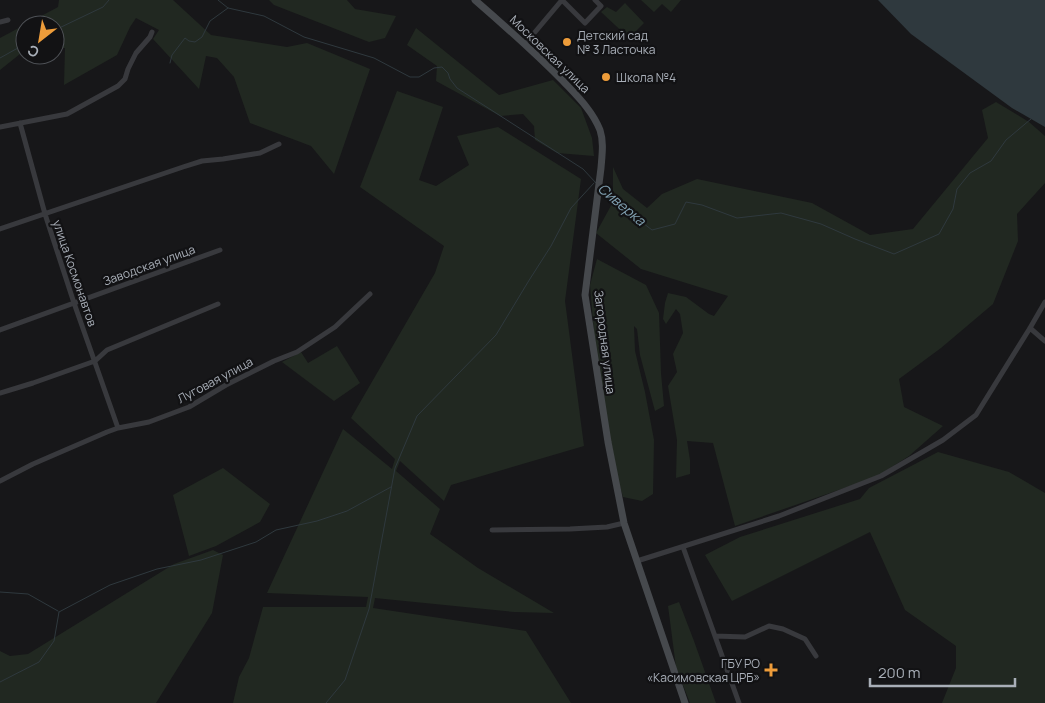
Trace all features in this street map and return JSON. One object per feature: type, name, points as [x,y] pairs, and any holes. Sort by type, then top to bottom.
[{"type":"main road","name":"Московская улица","points":[[475,0],[525,44],[584,102],[601,132]]},
{"type":"main road","name":"Загородная улица","points":[[601,132],[603,148],[585,295],[608,442],[624,523],[685,703]]},
{"type":"street","points":[[525,44],[562,0],[584,23],[601,6],[595,0]]},
{"type":"street","points":[[0,22],[8,20]]},
{"type":"street","points":[[0,127],[67,114],[118,86],[125,79],[136,53],[152,32]]},
{"type":"street","name":"улица Космонавтов","points":[[20,123],[45,214],[118,428]]},
{"type":"street","points":[[0,229],[202,161],[260,153],[279,144]]},
{"type":"street","name":"Заводская улица","points":[[0,330],[220,250]]},
{"type":"street","name":"Луговая улица","points":[[0,481],[75,445],[118,428],[149,422],[189,407],[226,385],[296,352],[335,327],[370,294]]},
{"type":"street","points":[[637,561],[779,516],[881,476],[942,440],[976,415],[1045,302]]},
{"type":"street","points":[[0,393],[33,384],[95,361],[107,350],[218,304]]},
{"type":"street","points":[[1030,328],[1045,341]]},
{"type":"street","points":[[492,530],[570,529],[607,527],[624,523]]},
{"type":"street","points":[[683,547],[739,703]]},
{"type":"street","points":[[715,636],[745,637],[769,626],[783,629],[805,639],[816,656]]},
{"type":"shaded area","points":[[59,0],[173,0],[211,35],[287,47],[307,43],[370,69],[334,174],[311,146],[250,123],[234,77],[217,58],[206,56],[199,89],[153,39],[159,30],[136,18],[117,55],[64,85],[65,15],[43,15],[58,7]]},
{"type":"shaded area","points":[[269,0],[347,0],[355,9],[396,16],[385,38],[369,42],[274,5]]},
{"type":"shaded area","points":[[641,0],[681,0],[671,12],[662,4],[654,12]]},
{"type":"shaded area","points":[[878,0],[1045,0],[1045,127],[1012,108],[911,34]]},
{"type":"shaded area","points":[[625,3],[644,23],[629,38],[601,12],[607,7],[616,12]]},
{"type":"shaded area","points":[[416,28],[499,95],[553,80],[581,108],[592,138],[594,156],[557,153],[535,140],[534,126],[523,114],[500,116],[436,81],[437,66],[407,45]]},
{"type":"shaded area","points":[[15,30],[15,58],[0,70],[0,38]]},
{"type":"shaded area","points":[[397,91],[443,107],[419,180],[436,186],[469,165],[457,136],[498,127],[581,179],[565,301],[584,446],[451,485],[444,501],[400,461],[396,471],[440,509],[430,534],[478,568],[554,613],[514,612],[375,598],[373,608],[526,631],[571,703],[233,703],[239,677],[249,658],[263,607],[366,607],[368,597],[267,593],[343,429],[392,469],[395,459],[351,418],[435,273],[444,246],[360,187]]},
{"type":"shaded area","points":[[996,102],[1029,122],[1045,136],[1045,183],[1017,214],[1018,241],[993,304],[941,348],[899,379],[904,407],[943,426],[909,456],[876,477],[735,526],[713,443],[687,441],[690,474],[676,478],[677,440],[668,386],[677,372],[673,354],[683,333],[680,314],[676,309],[666,324],[663,319],[668,293],[686,297],[714,316],[728,296],[641,269],[596,233],[613,202],[613,167],[623,189],[647,208],[662,194],[697,179],[812,203],[870,235],[913,229],[988,138],[982,110]]},
{"type":"shaded area","points":[[597,259],[646,285],[659,313],[664,406],[655,411],[640,355],[637,329],[634,326],[635,351],[654,440],[653,494],[642,501],[623,497],[610,437],[595,346],[590,285]]},
{"type":"shaded area","points":[[337,346],[360,383],[334,401],[282,362],[301,352],[308,363]]},
{"type":"shaded area","points":[[938,452],[1009,472],[1045,493],[1045,703],[942,703],[956,668],[956,646],[905,610],[870,532],[732,601],[705,555],[740,537],[860,499],[869,488]]},
{"type":"shaded area","points":[[223,468],[270,504],[260,522],[216,546],[189,556],[173,495]]},
{"type":"shaded area","points":[[213,550],[223,555],[212,613],[156,703],[0,703],[0,651],[10,656],[28,654],[174,564]]},
{"type":"shaded area","points":[[679,602],[716,703],[690,703],[676,667],[668,606]]},
{"type":"waterway","points":[[65,25],[103,7],[109,0]]},
{"type":"waterway","name":"Сиверка","points":[[218,0],[228,8],[264,16],[304,37],[374,58],[410,77],[419,77],[434,68],[442,67],[457,88],[583,169],[596,183]]},
{"type":"waterway","points":[[170,63],[172,55],[185,38],[195,42],[202,37],[210,21],[228,8]]},
{"type":"waterway","points":[[0,58],[15,50]]},
{"type":"waterway","name":"Сиверка","points":[[602,189],[652,230],[675,224],[686,202],[702,205],[737,218],[781,213],[821,224],[894,254],[939,234],[953,209],[957,189],[970,173],[991,161],[1006,140],[1031,119]]},
{"type":"waterway","points":[[326,703],[345,680],[369,609],[395,468],[417,416],[496,335],[551,246],[571,208],[594,183]]},
{"type":"waterway","points":[[59,612],[110,585],[157,569],[201,560],[256,542],[276,530],[317,521],[347,511],[391,487]]},
{"type":"waterway","points":[[0,592],[28,594],[58,611]]},
{"type":"waterway","points":[[0,682],[39,662],[54,641],[59,612]]},
{"type":"place","name":"Детский сад № 3 Ласточка","points":[[567,42]]},
{"type":"place","name":"Школа №4","points":[[606,77]]},
{"type":"place","name":"ГБУ РО «Касимовская ЦРБ»","points":[[771,670]]}]
